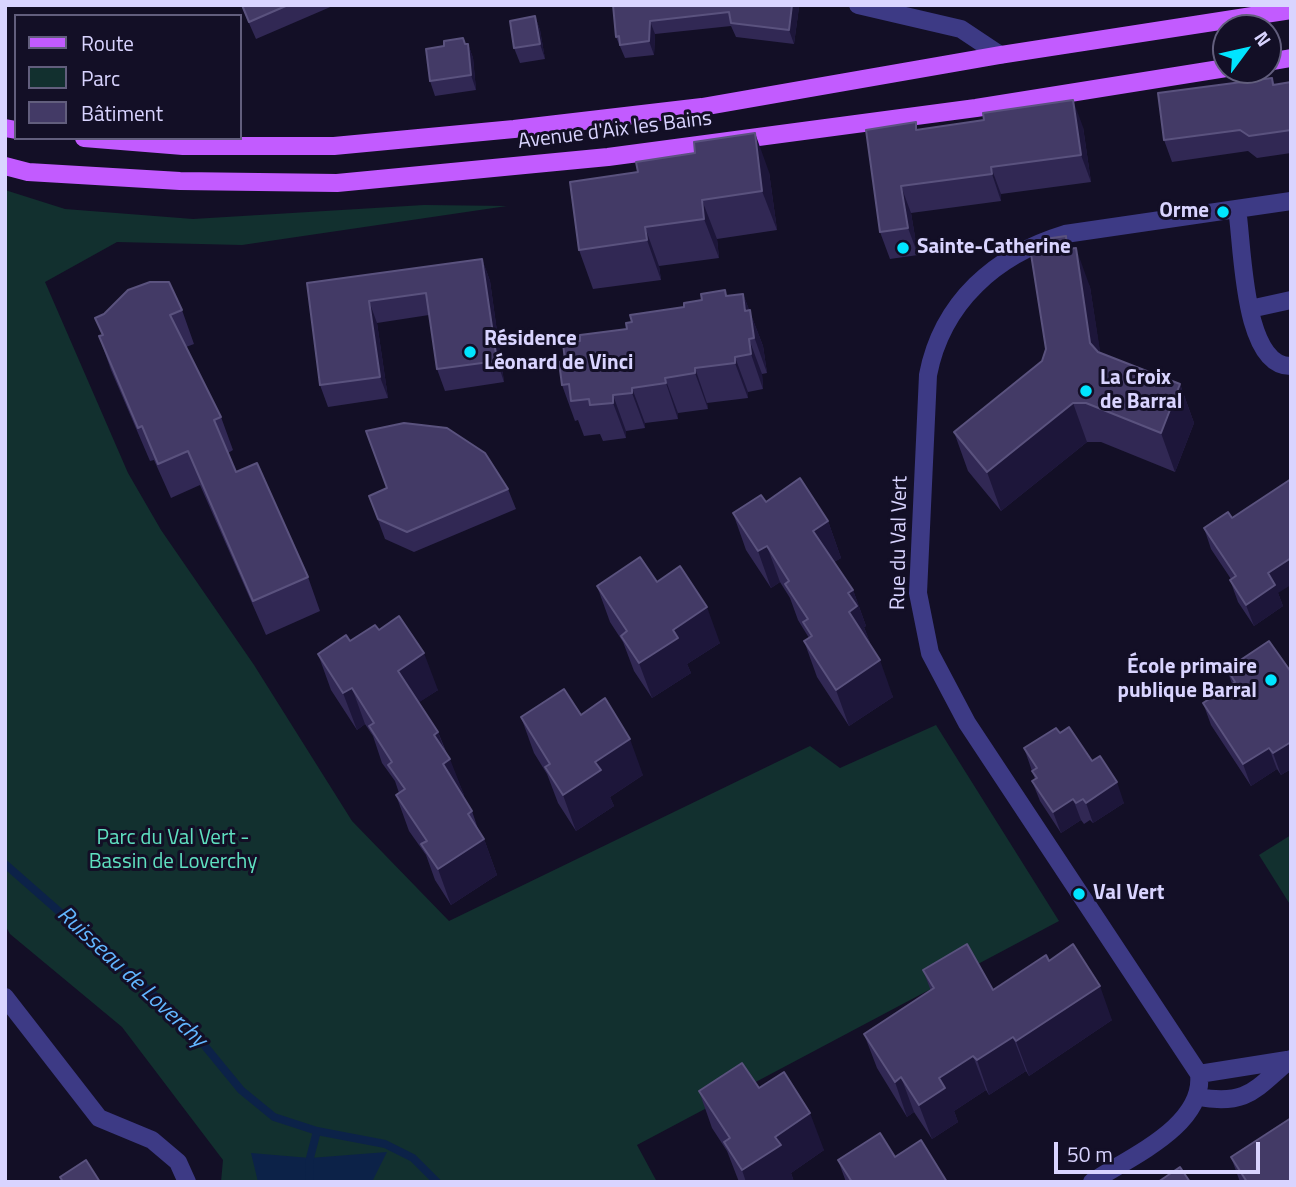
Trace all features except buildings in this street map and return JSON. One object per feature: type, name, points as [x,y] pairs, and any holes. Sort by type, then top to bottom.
[{"type":"main road","name":"Avenue d'Aix les Bains","points":[[109,140],[183,146],[348,145],[514,130],[702,107],[1000,55],[1291,10]]},
{"type":"main road","name":"Avenue d'Aix les Bains","points":[[5,166],[28,172],[180,181],[337,183],[608,157],[976,108],[1212,70]]},
{"type":"street","points":[[858,5],[961,29],[1000,55]]},
{"type":"street","name":"Rue du Val Vert","points":[[1199,1074],[967,723],[930,653],[918,593],[928,375],[932,352],[942,330],[977,282],[1018,252],[1065,234],[1291,201]]},
{"type":"street","points":[[1237,209],[1250,309],[1257,338],[1268,356],[1282,366],[1291,366]]},
{"type":"street","points":[[1250,309],[1291,300]]},
{"type":"street","points":[[5,998],[99,1118],[152,1140],[178,1162],[187,1182]]},
{"type":"street","points":[[1092,1182],[1178,1124],[1193,1108],[1198,1097],[1199,1074],[1290,1059]]},
{"type":"street","points":[[1198,1097],[1230,1102],[1243,1097],[1290,1059]]},
{"type":"green space","name":"Parc du Val Vert - Bassin de Loverchy","points":[[5,190],[65,209],[193,219],[424,205],[507,206],[242,245],[117,242],[45,282],[128,473],[161,530],[254,665],[352,821],[449,921],[810,746],[840,768],[936,725],[1059,921],[637,1145],[657,1182],[221,1182],[223,1160],[122,1027],[10,934],[5,925]]},
{"type":"green space","points":[[1291,835],[1291,906],[1259,855]]},
{"type":"water","points":[[387,1152],[372,1182],[258,1182],[251,1153],[310,1158]]},
{"type":"waterway","name":"Ruisseau de Loverchy","points":[[5,864],[186,1023],[241,1090],[274,1117],[317,1131],[385,1144],[413,1158],[437,1182]]},
{"type":"waterway","points":[[309,1182],[310,1158],[317,1131]]},
{"type":"place","name":"Orme","points":[[1223,212]]},
{"type":"place","name":"Sainte-Catherine","points":[[903,248]]},
{"type":"place","name":"Résidence Léonard de Vinci","points":[[470,352]]},
{"type":"place","name":"La Croix de Barral","points":[[1086,391]]},
{"type":"place","name":"École primaire publique Barral","points":[[1271,680]]},
{"type":"place","name":"Val Vert","points":[[1079,894]]}]
